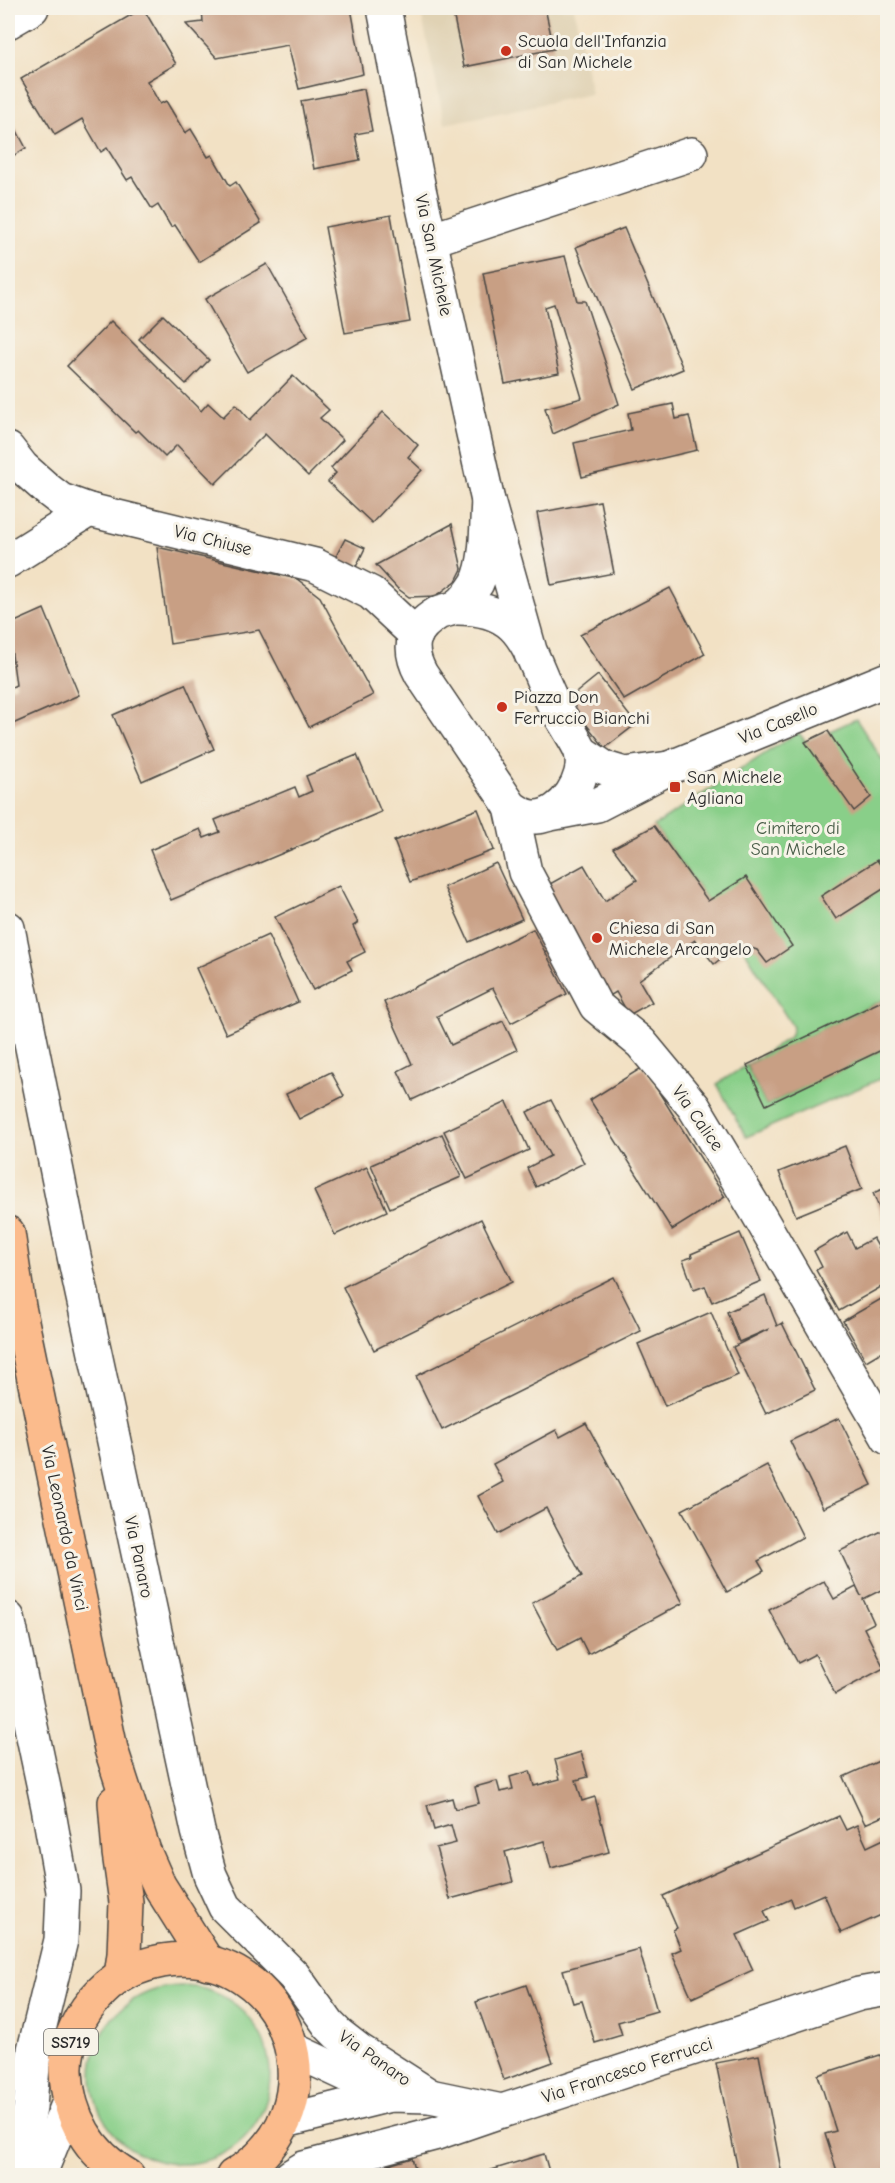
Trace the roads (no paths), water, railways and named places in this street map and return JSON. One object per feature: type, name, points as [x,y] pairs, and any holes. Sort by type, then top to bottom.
[{"type":"main road","name":"Via Leonardo da Vinci","points":[[8,1233],[19,1307]]},
{"type":"main road","name":"Via Leonardo da Vinci","points":[[8,1262],[111,1749],[144,1851],[159,1885],[208,1963]]},
{"type":"main road","name":"Via Leonardo da Vinci","points":[[111,1749],[119,1853],[126,1902],[121,1976]]},
{"type":"main road","name":"SS719","points":[[118,2174],[83,2134],[69,2102],[66,2066],[69,2048],[82,2014],[93,1999],[121,1976],[137,1968],[172,1960],[208,1963],[233,1973],[256,1988],[279,2016],[292,2049],[294,2085],[285,2121],[277,2135],[247,2170]]},
{"type":"street","points":[[8,22],[32,8]]},
{"type":"street","name":"Via San Michele","points":[[384,8],[430,240],[488,501],[531,654]]},
{"type":"street","points":[[430,240],[691,154]]},
{"type":"street","name":"Via Chiuse","points":[[8,451],[34,479],[61,500],[89,510],[315,565],[371,593],[416,635]]},
{"type":"street","name":"Via San Michele","points":[[455,608],[468,596],[477,583],[484,560],[488,501]]},
{"type":"street","points":[[8,561],[89,510]]},
{"type":"street","points":[[455,608],[485,610],[503,616],[525,640],[563,722],[581,752],[582,772],[575,791],[550,814],[534,818],[520,814],[511,807],[414,661],[411,647],[421,627],[440,612],[455,608]]},
{"type":"street","name":"Via Casello","points":[[550,814],[597,805],[669,768],[888,679]]},
{"type":"street","name":"Via Casello","points":[[581,752],[605,768],[625,774],[669,768]]},
{"type":"street","name":"Via Calice","points":[[511,807],[525,872],[596,1006],[641,1043],[694,1107],[888,1438]]},
{"type":"street","name":"Via Panaro","points":[[8,928],[76,1268],[198,1831],[210,1875],[225,1907],[294,1976],[329,2025],[360,2051],[430,2096]]},
{"type":"street","points":[[8,1618],[54,1837],[63,1891],[61,1940],[34,2050],[30,2108],[25,2134],[8,2175]]},
{"type":"street","name":"Via Francesco Ferrucci","points":[[285,2121],[390,2095],[430,2096],[502,2111],[873,1991],[888,1972]]},
{"type":"street","name":"Via Francesco Ferrucci","points":[[292,2049],[390,2095]]},
{"type":"street","points":[[39,2175],[69,2102]]},
{"type":"street","points":[[291,2175],[304,2168],[437,2133],[502,2111]]},
{"type":"place","name":"Scuola dell'Infanzia di San Michele","points":[[506,51]]},
{"type":"place","name":"Piazza Don Ferruccio Bianchi","points":[[502,707]]},
{"type":"place","name":"San Michele Agliana","points":[[675,787]]},
{"type":"place","name":"Chiesa di San Michele Arcangelo","points":[[597,938]]},
{"type":"park label","name":"Cimitero di San Michele","points":[[798,838]]}]
